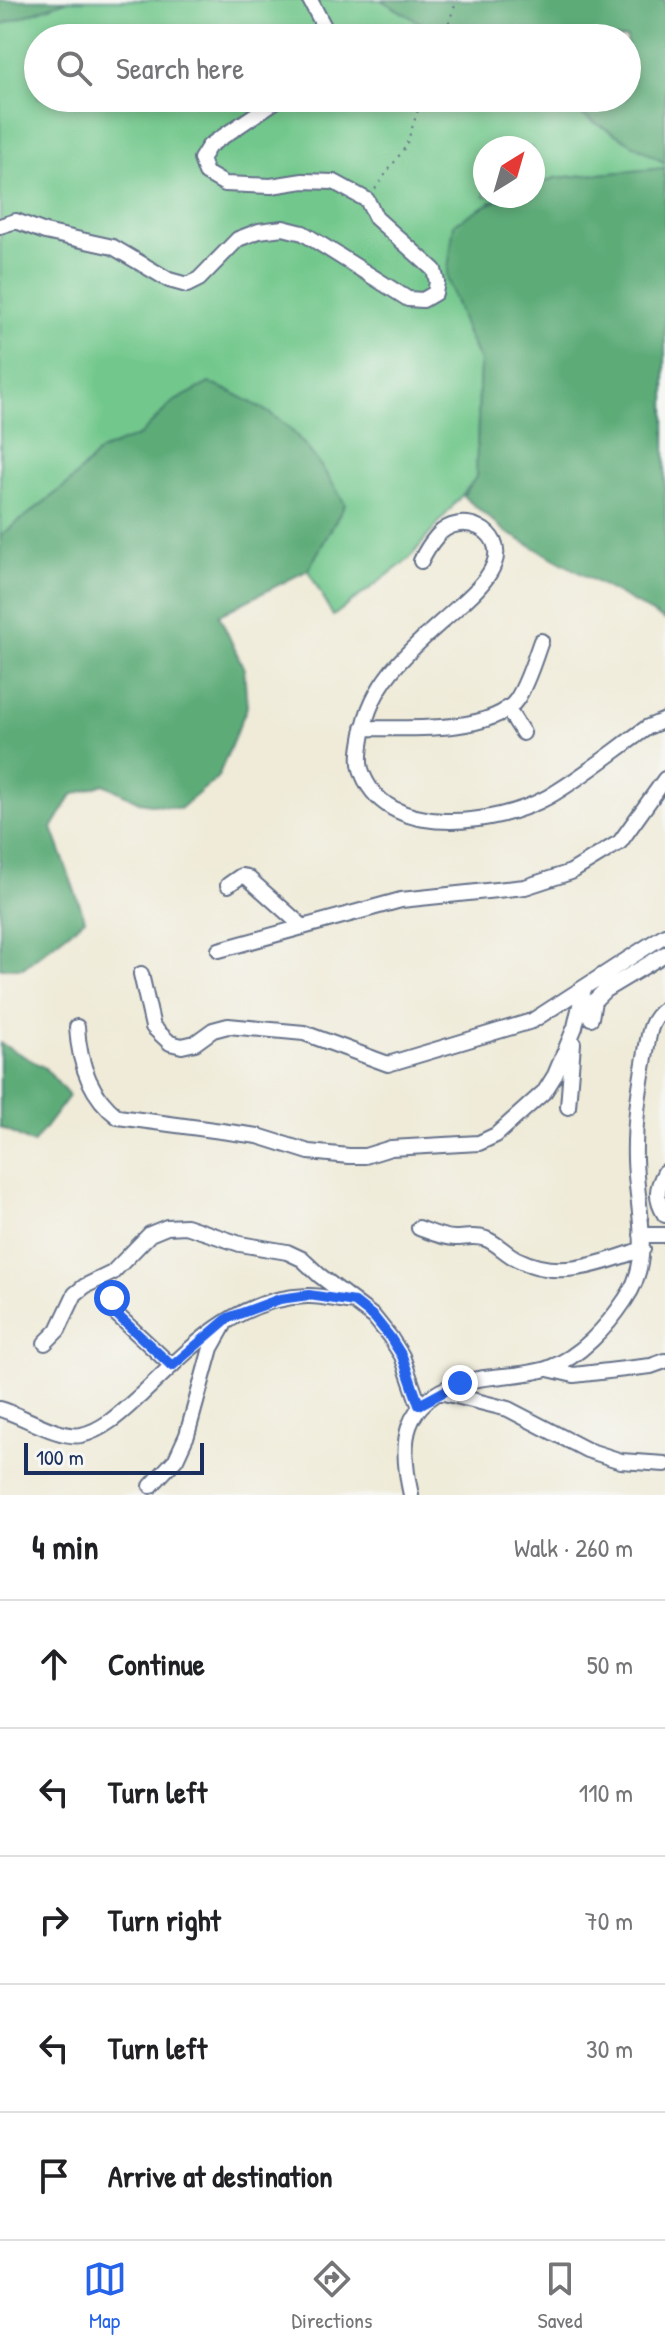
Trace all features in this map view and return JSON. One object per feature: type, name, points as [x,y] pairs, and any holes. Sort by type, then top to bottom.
[{"type":"street","points":[[310,0],[323,24]]},
{"type":"street","points":[[0,226],[16,221],[45,232],[113,247],[169,280],[187,285],[199,279],[238,239],[259,231],[283,228],[303,233],[408,299],[423,300],[435,293],[437,282],[434,270],[376,218],[367,200],[334,182],[303,181],[271,186],[225,184],[206,173],[201,159],[209,146],[259,112]]},
{"type":"street","points":[[421,561],[442,530],[461,523],[483,531],[493,540],[496,551],[489,574],[469,597],[389,672],[367,712],[359,753],[361,769],[382,801],[422,819],[450,821],[492,816],[547,797],[648,727],[665,720]]},
{"type":"street","points":[[363,728],[470,724],[507,708],[516,701],[541,641]]},
{"type":"street","points":[[507,708],[523,733]]},
{"type":"street","points":[[219,950],[401,900],[525,887],[571,872],[620,842],[665,779]]},
{"type":"street","points":[[228,885],[241,876],[247,877],[303,927]]},
{"type":"street","points":[[141,974],[153,1027],[170,1043],[182,1046],[195,1043],[213,1030],[228,1026],[304,1033],[388,1064],[532,1021],[665,935]]},
{"type":"street","points":[[591,1018],[594,1001],[605,990],[665,954]]},
{"type":"street","points":[[568,1107],[575,1027],[584,988]]},
{"type":"street","points":[[411,1495],[404,1454],[409,1425],[419,1405],[460,1383],[548,1369],[567,1360],[614,1316],[639,1274],[642,1242],[635,1159],[637,1098],[650,1024],[665,1009]]},
{"type":"street","points":[[77,1027],[79,1054],[86,1076],[105,1106],[118,1117],[258,1136],[309,1152],[365,1156],[391,1148],[468,1145],[496,1135],[545,1091],[575,1027]]},
{"type":"street","points":[[665,1172],[656,1188],[659,1206],[665,1215]]},
{"type":"street","points":[[45,1343],[58,1330],[75,1294],[112,1273],[150,1234],[167,1227],[186,1226],[240,1244],[287,1252],[302,1259],[374,1317],[402,1356],[419,1405]]},
{"type":"street","points":[[419,1228],[452,1238],[476,1236],[489,1240],[516,1259],[562,1271],[586,1268],[642,1242],[665,1235]]},
{"type":"street","points":[[0,1409],[66,1435],[82,1435],[115,1419],[228,1318],[280,1299],[309,1295],[355,1302]]},
{"type":"street","points":[[112,1298],[114,1312],[172,1366]]},
{"type":"street","points":[[151,1486],[176,1459],[187,1435],[211,1348],[228,1318]]},
{"type":"street","points":[[548,1369],[574,1375],[651,1366],[665,1361]]},
{"type":"street","points":[[440,1392],[508,1409],[587,1450],[621,1461],[665,1464]]},
{"type":"path","points":[[448,24],[457,0]]},
{"type":"path","points":[[367,200],[406,146],[417,112]]},
{"type":"green space","points":[[0,0],[68,0],[0,25]]},
{"type":"green space","points":[[68,0],[381,0],[423,24],[24,24],[24,112],[577,112],[665,163],[665,168],[555,178],[545,182],[545,136],[473,136],[473,208],[487,208],[447,277],[480,361],[476,478],[409,559],[333,616],[308,570],[345,504],[288,427],[230,391],[209,384],[173,402],[140,435],[100,451],[69,483],[0,536],[0,25]]},
{"type":"green space","points":[[381,0],[665,0],[665,163],[577,112],[641,112],[641,24],[423,24]]},
{"type":"green space","points":[[665,168],[665,620],[506,532],[463,496],[476,477],[480,361],[447,277],[454,224],[481,208],[545,208],[545,182],[555,178]]},
{"type":"green space","points":[[209,383],[251,403],[290,429],[320,465],[345,504],[308,570],[219,615],[244,669],[247,707],[218,777],[180,809],[139,802],[104,784],[72,795],[52,828],[85,919],[23,968],[0,968],[0,536],[69,483],[100,451],[140,435],[173,402]]},
{"type":"green space","points":[[0,1043],[45,1068],[69,1096],[33,1144],[0,1127]]},
{"type":"route","points":[[112,1298],[114,1312],[172,1366],[228,1318],[280,1299],[309,1295],[355,1302],[374,1317],[402,1356],[419,1405],[460,1383]]}]
